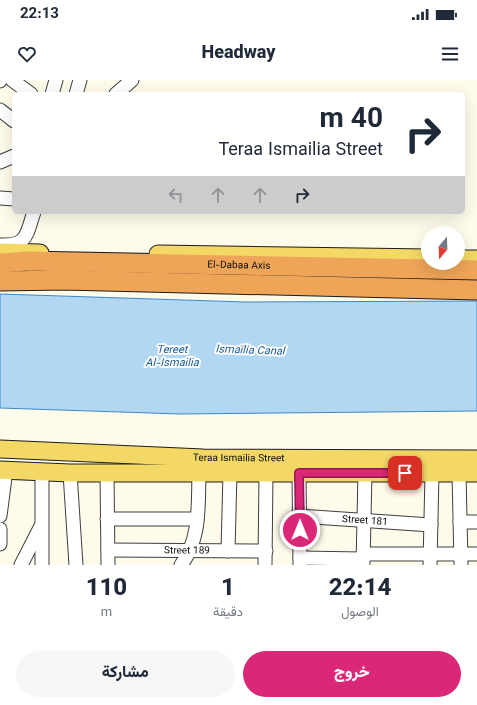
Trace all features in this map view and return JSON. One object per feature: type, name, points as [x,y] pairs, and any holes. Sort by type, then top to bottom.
[{"type":"highway","points":[[0,253],[27,261]]},
{"type":"highway","name":"El-Dabaa Axis","points":[[0,263],[27,261],[477,270]]},
{"type":"highway","name":"El-Dabaa Axis","points":[[0,281],[64,280],[477,290]]},
{"type":"main road","points":[[0,253],[421,258]]},
{"type":"main road","points":[[465,259],[477,259]]},
{"type":"main road","points":[[0,272],[303,272],[477,275]]},
{"type":"main road","name":"Teraa Ismailia Street","points":[[0,449],[203,458],[477,459]]},
{"type":"main road","name":"Teraa Ismailia Street","points":[[3,470],[70,473],[477,473]]},
{"type":"street","points":[[12,80],[28,92]]},
{"type":"street","points":[[53,92],[56,80]]},
{"type":"street","points":[[77,92],[80,80]]},
{"type":"street","points":[[118,92],[132,80]]},
{"type":"street","points":[[0,110],[12,119]]},
{"type":"street","points":[[0,162],[12,157]]},
{"type":"street","points":[[0,198],[12,199]]},
{"type":"street","points":[[0,245],[16,245],[23,239],[33,214]]},
{"type":"street","points":[[0,516],[3,470]]},
{"type":"street","points":[[42,472],[42,565]]},
{"type":"street","points":[[70,473],[76,565]]},
{"type":"street","points":[[107,473],[108,565]]},
{"type":"street","points":[[181,565],[194,544],[197,519],[199,473]]},
{"type":"street","points":[[228,551],[230,473]]},
{"type":"street","points":[[265,565],[266,473]]},
{"type":"street","points":[[299,473],[300,561],[363,559],[461,560],[477,554]]},
{"type":"street","points":[[363,559],[365,473]]},
{"type":"street","points":[[430,560],[432,473]]},
{"type":"street","points":[[459,473],[461,560]]},
{"type":"street","name":"Street 181","points":[[300,516],[431,524]]},
{"type":"street","points":[[107,519],[197,519]]},
{"type":"street","points":[[460,522],[477,522]]},
{"type":"street","points":[[21,565],[42,524]]},
{"type":"street","points":[[0,529],[0,544]]},
{"type":"street","name":"Street 189","points":[[108,550],[266,551]]},
{"type":"water","name":"Tereet Al-Ismailia","points":[[0,294],[245,302],[477,301],[477,411],[180,414],[0,408]]},
{"type":"route","points":[[300,530],[299,473],[405,473]]},
{"type":"water label","name":"Ismaïlia Canal","points":[[250,351]]}]
